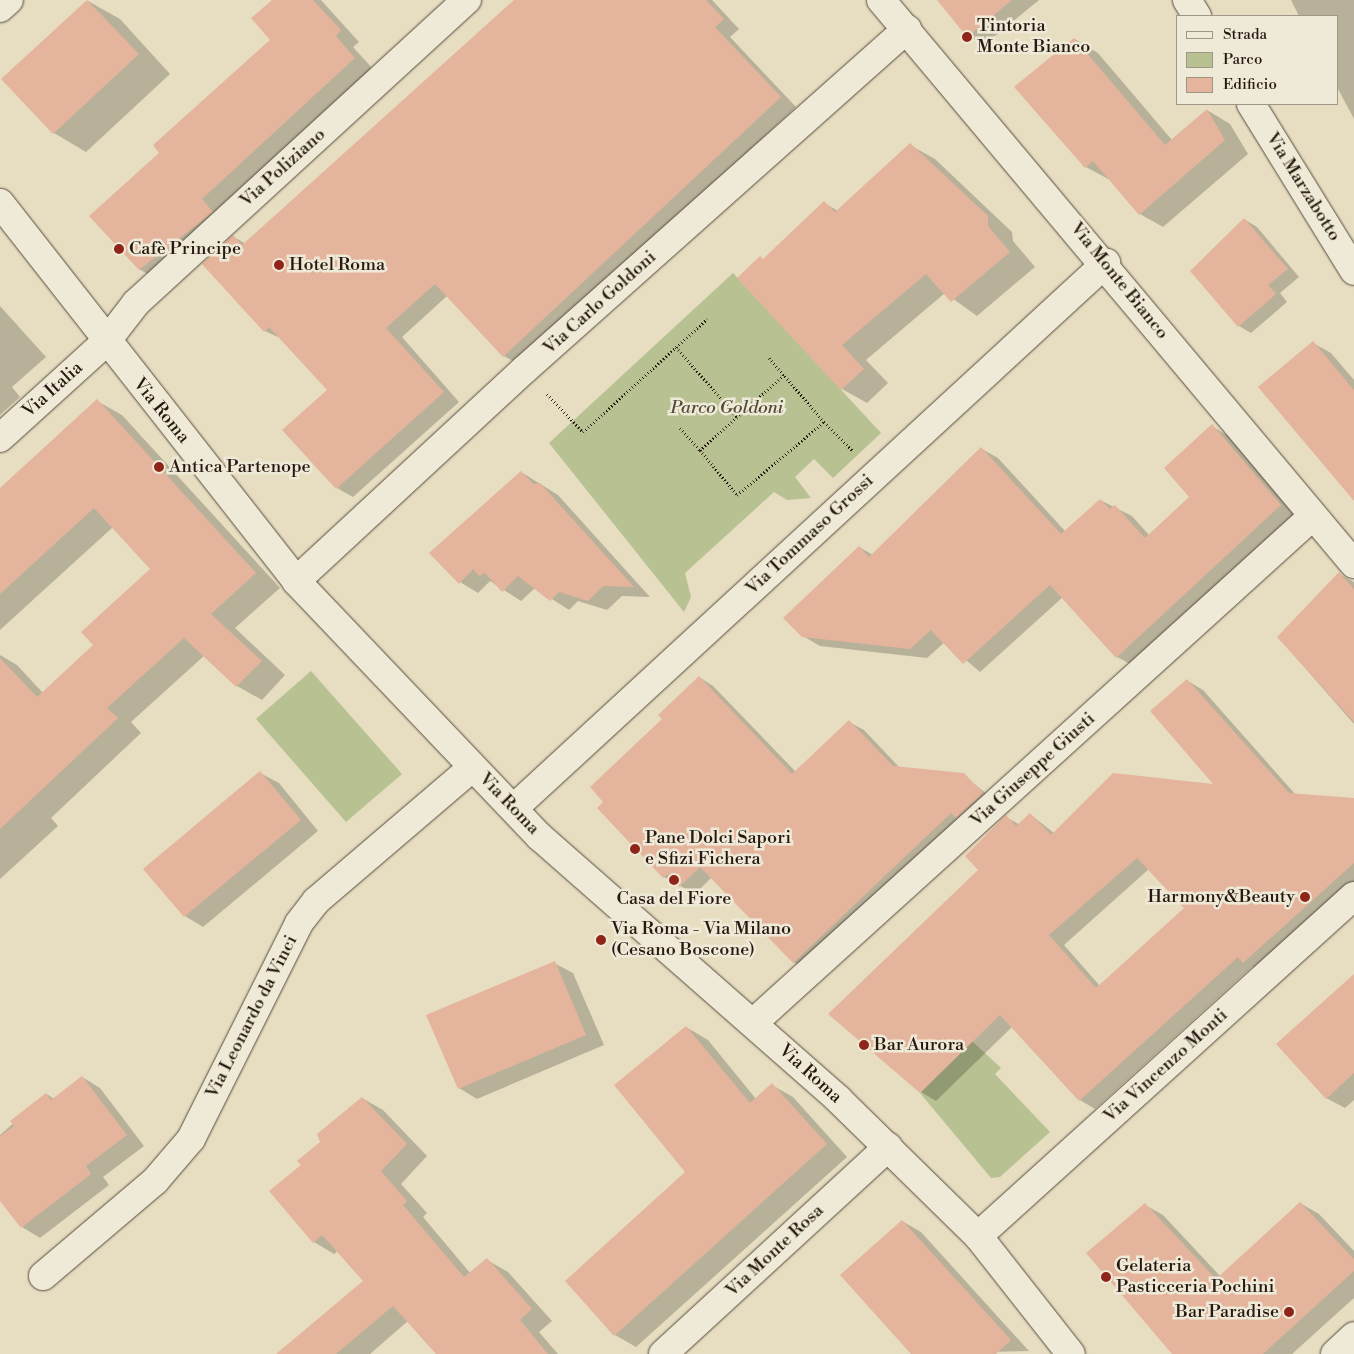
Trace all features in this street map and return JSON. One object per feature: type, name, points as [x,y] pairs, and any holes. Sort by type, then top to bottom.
[{"type":"street","points":[[0,8],[8,0]]},
{"type":"street","name":"Via Poliziano","points":[[106,342],[136,303],[467,0]]},
{"type":"street","name":"Via Monte Bianco","points":[[881,0],[1106,263],[1354,564]]},
{"type":"street","points":[[1187,0],[1196,15]]},
{"type":"street","name":"Via Carlo Goldoni","points":[[296,581],[524,370],[907,29]]},
{"type":"street","name":"Via Marzabotto","points":[[1252,105],[1354,271]]},
{"type":"street","name":"Via Roma","points":[[0,203],[106,342],[296,581],[540,837],[753,1023],[888,1147],[978,1236],[1071,1354]]},
{"type":"street","name":"Via Tommaso Grossi","points":[[514,808],[1106,263]]},
{"type":"street","name":"Via Italia","points":[[0,438],[106,342]]},
{"type":"street","name":"Via Giuseppe Giusti","points":[[753,1023],[1313,516]]},
{"type":"street","name":"Via Leonardo da Vinci","points":[[43,1276],[156,1181],[191,1139],[299,923],[316,901],[473,767]]},
{"type":"street","name":"Via Vincenzo Monti","points":[[978,1236],[1354,896]]},
{"type":"street","name":"Via Monte Rosa","points":[[663,1354],[888,1147]]},
{"type":"street","points":[[1335,1354],[1354,1336]]},
{"type":"path","points":[[524,370],[583,432],[707,319]]},
{"type":"path","points":[[676,347],[737,417]]},
{"type":"path","points":[[680,428],[736,495],[824,422],[769,358]]},
{"type":"path","points":[[700,450],[784,375]]},
{"type":"green space","name":"Parco Goldoni","points":[[733,273],[881,433],[833,478],[814,459],[795,477],[811,498],[787,500],[774,492],[685,573],[691,597],[684,612],[549,443]]},
{"type":"green space","points":[[311,671],[402,774],[346,822],[256,719]]},
{"type":"green space","points":[[972,1041],[1001,1068],[995,1074],[1050,1132],[1000,1177],[991,1178],[920,1093]]},
{"type":"building","points":[[87,0],[139,54],[53,134],[1,79]]},
{"type":"building","points":[[272,0],[313,0],[341,30],[336,36],[355,58],[202,199],[213,212],[139,270],[89,216],[159,153],[153,145],[270,40],[251,18]]},
{"type":"building","points":[[514,0],[706,0],[724,19],[715,27],[781,97],[503,357],[435,284],[386,328],[444,392],[336,489],[282,430],[327,390],[269,327],[264,332],[202,264],[233,235],[242,245]]},
{"type":"building","points":[[937,0],[1012,0],[967,37]]},
{"type":"building","points":[[1074,38],[1165,145],[1207,109],[1225,140],[1139,215],[1093,161],[1085,168],[1014,87]]},
{"type":"building","points":[[910,143],[988,216],[988,226],[1010,252],[951,302],[926,274],[842,345],[864,369],[841,390],[737,278],[760,256],[763,259],[824,201],[835,212]]},
{"type":"building","points":[[1244,218],[1288,269],[1268,285],[1276,294],[1238,327],[1190,271]]},
{"type":"building","points":[[1313,341],[1354,390],[1354,501],[1258,387]]},
{"type":"building","points":[[97,399],[256,573],[211,614],[262,661],[236,687],[184,638],[107,708],[118,718],[0,829],[0,658],[37,697],[93,645],[81,632],[150,569],[94,508],[0,594],[0,488]]},
{"type":"building","points":[[1212,424],[1281,505],[1116,658],[1050,585],[963,664],[931,630],[910,649],[802,637],[783,618],[859,546],[869,557],[981,447],[1061,534],[1100,499],[1110,509],[1115,505],[1145,538],[1189,497],[1164,468]]},
{"type":"building","points":[[521,471],[533,484],[540,483],[634,587],[603,586],[588,601],[559,592],[550,601],[518,576],[502,592],[485,573],[479,576],[473,569],[459,584],[429,553]]},
{"type":"building","points":[[1339,572],[1354,589],[1354,722],[1277,637]]},
{"type":"building","points":[[699,676],[792,774],[849,720],[893,766],[964,773],[983,793],[956,818],[951,813],[793,963],[700,867],[679,887],[668,874],[663,878],[597,808],[603,802],[590,787],[662,719],[658,715]]},
{"type":"building","points":[[1187,679],[1289,793],[1354,798],[1354,863],[1243,963],[1238,957],[1079,1101],[1000,1015],[920,1093],[828,1014],[978,870],[965,856],[1006,815],[1016,826],[1030,813],[1051,835],[1113,773],[1213,784],[1150,711]],"holes":[[[1137,858],[1184,908],[1096,988],[1049,935]]]},
{"type":"building","points":[[260,771],[301,820],[184,917],[143,869]]},
{"type":"building","points":[[555,961],[586,1035],[458,1089],[426,1015]]},
{"type":"building","points":[[1354,974],[1354,1073],[1326,1099],[1276,1044]]},
{"type":"building","points":[[686,1026],[750,1103],[772,1083],[827,1144],[614,1336],[565,1281],[685,1172],[614,1085]]},
{"type":"building","points":[[82,1076],[127,1135],[86,1166],[91,1174],[21,1228],[0,1201],[0,1136],[14,1126],[10,1121],[46,1093],[51,1100]]},
{"type":"building","points":[[362,1097],[407,1144],[381,1171],[407,1201],[403,1205],[464,1277],[487,1258],[532,1309],[520,1320],[548,1354],[436,1354],[393,1306],[336,1354],[276,1354],[363,1281],[322,1235],[313,1243],[269,1191],[301,1165],[297,1161],[320,1142],[317,1134]]},
{"type":"building","points":[[1300,1202],[1354,1259],[1354,1271],[1263,1354],[1172,1354],[1086,1253],[1145,1203],[1216,1279]]},
{"type":"building","points":[[902,1220],[1011,1340],[996,1354],[911,1354],[840,1275]]},
{"type":"place","name":"Tintoria Monte Bianco","points":[[967,37]]},
{"type":"place","name":"Cafè Principe","points":[[119,249]]},
{"type":"place","name":"Hotel Roma","points":[[279,265]]},
{"type":"place","name":"Antica Partenope","points":[[159,467]]},
{"type":"place","name":"Pane Dolci Sapori e Sfizi Fichera","points":[[635,849]]},
{"type":"place","name":"Casa del Fiore","points":[[674,880]]},
{"type":"place","name":"Harmony&Beauty","points":[[1305,897]]},
{"type":"place","name":"Via Roma - Via Milano (Cesano Boscone)","points":[[601,940]]},
{"type":"place","name":"Bar Aurora","points":[[864,1045]]},
{"type":"place","name":"Gelateria Pasticceria Pochini","points":[[1106,1277]]},
{"type":"place","name":"Bar Paradise","points":[[1289,1312]]}]
